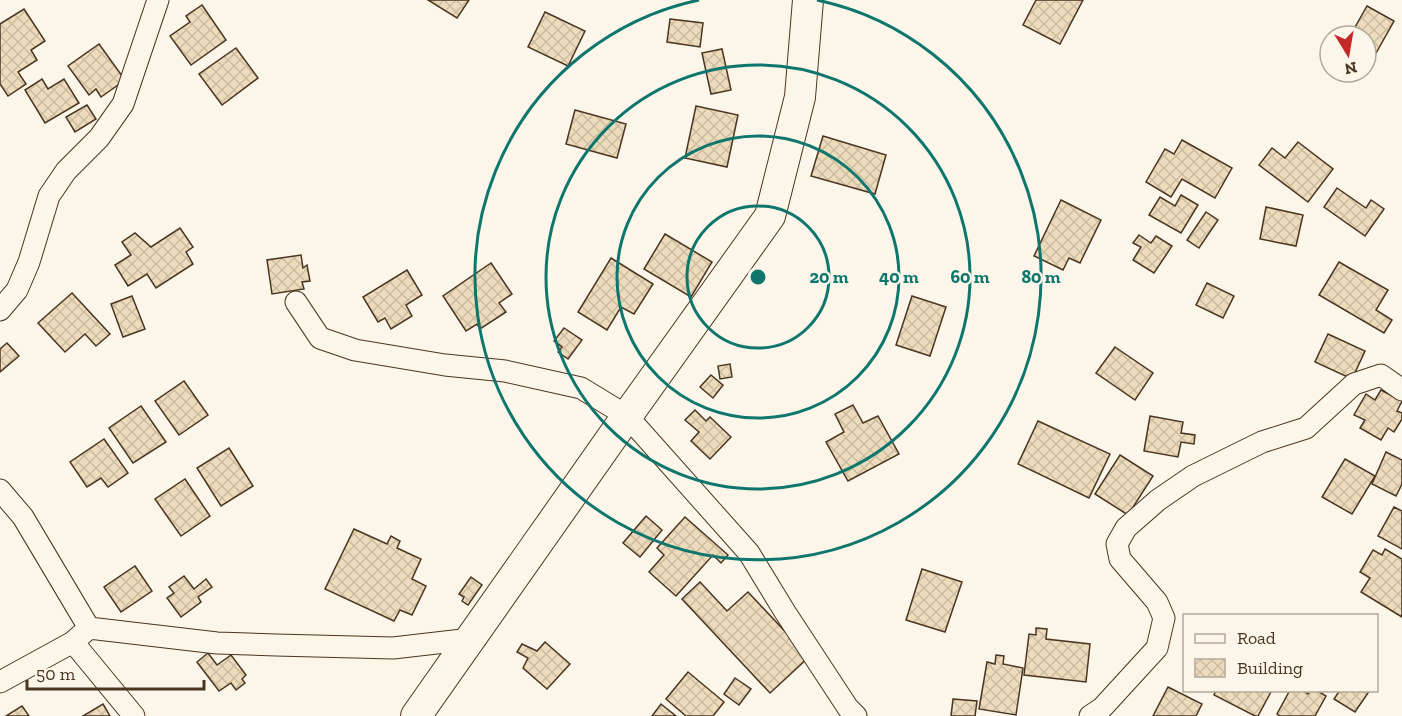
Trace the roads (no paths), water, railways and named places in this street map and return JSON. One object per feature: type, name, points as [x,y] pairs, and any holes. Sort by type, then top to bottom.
[{"type":"main road","points":[[416,716],[770,216],[800,98],[808,0]]},
{"type":"street","points":[[0,310],[17,290],[29,262],[49,196],[66,171],[99,138],[123,104],[158,0]]},
{"type":"street","points":[[296,303],[320,338],[355,350],[445,365],[505,371],[581,388],[627,416],[749,553],[848,708],[856,716]]},
{"type":"street","points":[[1090,716],[1102,708],[1157,648],[1164,618],[1157,602],[1120,559],[1117,544],[1126,528],[1158,500],[1193,476],[1262,442],[1306,428],[1354,384],[1380,375],[1402,390]]},
{"type":"street","points":[[0,490],[23,517],[89,628]]},
{"type":"street","points":[[0,682],[73,642],[89,628],[217,643],[276,645],[393,648],[471,639]]},
{"type":"street","points":[[73,642],[134,716]]}]
